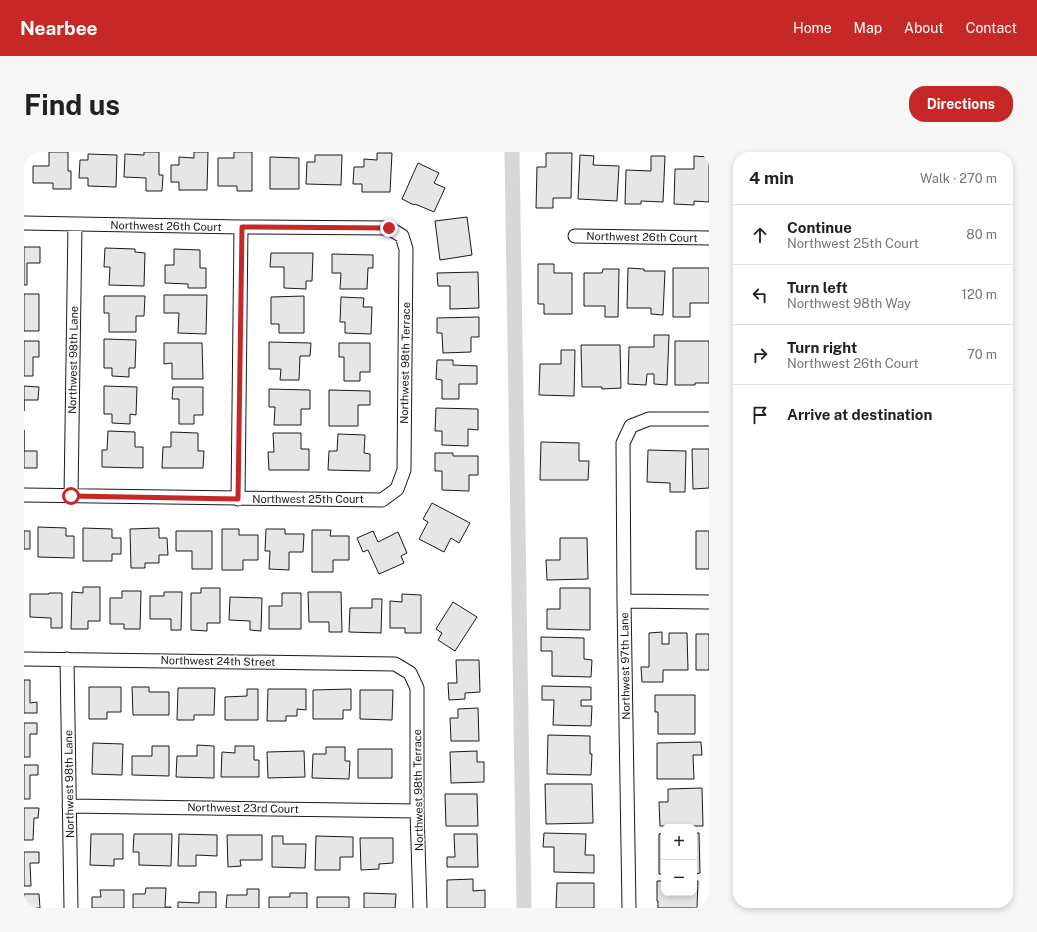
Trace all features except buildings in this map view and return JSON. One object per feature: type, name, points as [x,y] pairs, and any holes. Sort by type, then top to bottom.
[{"type":"street","name":"Northwest 26th Court","points":[[24,222],[242,227],[389,228],[402,236]]},
{"type":"street","name":"Northwest 98th Lane","points":[[71,496],[75,224]]},
{"type":"street","points":[[238,499],[242,227]]},
{"type":"street","name":"Northwest 98th Terrace","points":[[397,489],[404,470],[406,249],[402,236]]},
{"type":"street","name":"Northwest 26th Court","points":[[575,236],[709,238]]},
{"type":"street","name":"Northwest 97th Lane","points":[[628,908],[623,443],[631,426],[649,419],[709,419]]},
{"type":"street","name":"Northwest 25th Court","points":[[24,495],[382,500],[397,489]]},
{"type":"street","points":[[624,601],[709,602]]},
{"type":"street","name":"Northwest 24th Street","points":[[24,659],[395,664],[410,673]]},
{"type":"street","name":"Northwest 98th Lane","points":[[67,659],[71,908]]},
{"type":"street","name":"Northwest 98th Terrace","points":[[410,673],[417,688],[417,810],[420,908]]},
{"type":"street","name":"Northwest 23rd Court","points":[[69,806],[417,810]]},
{"type":"waterway","points":[[512,152],[524,908]]},
{"type":"route","points":[[71,496],[238,499],[242,227],[389,228]]}]
